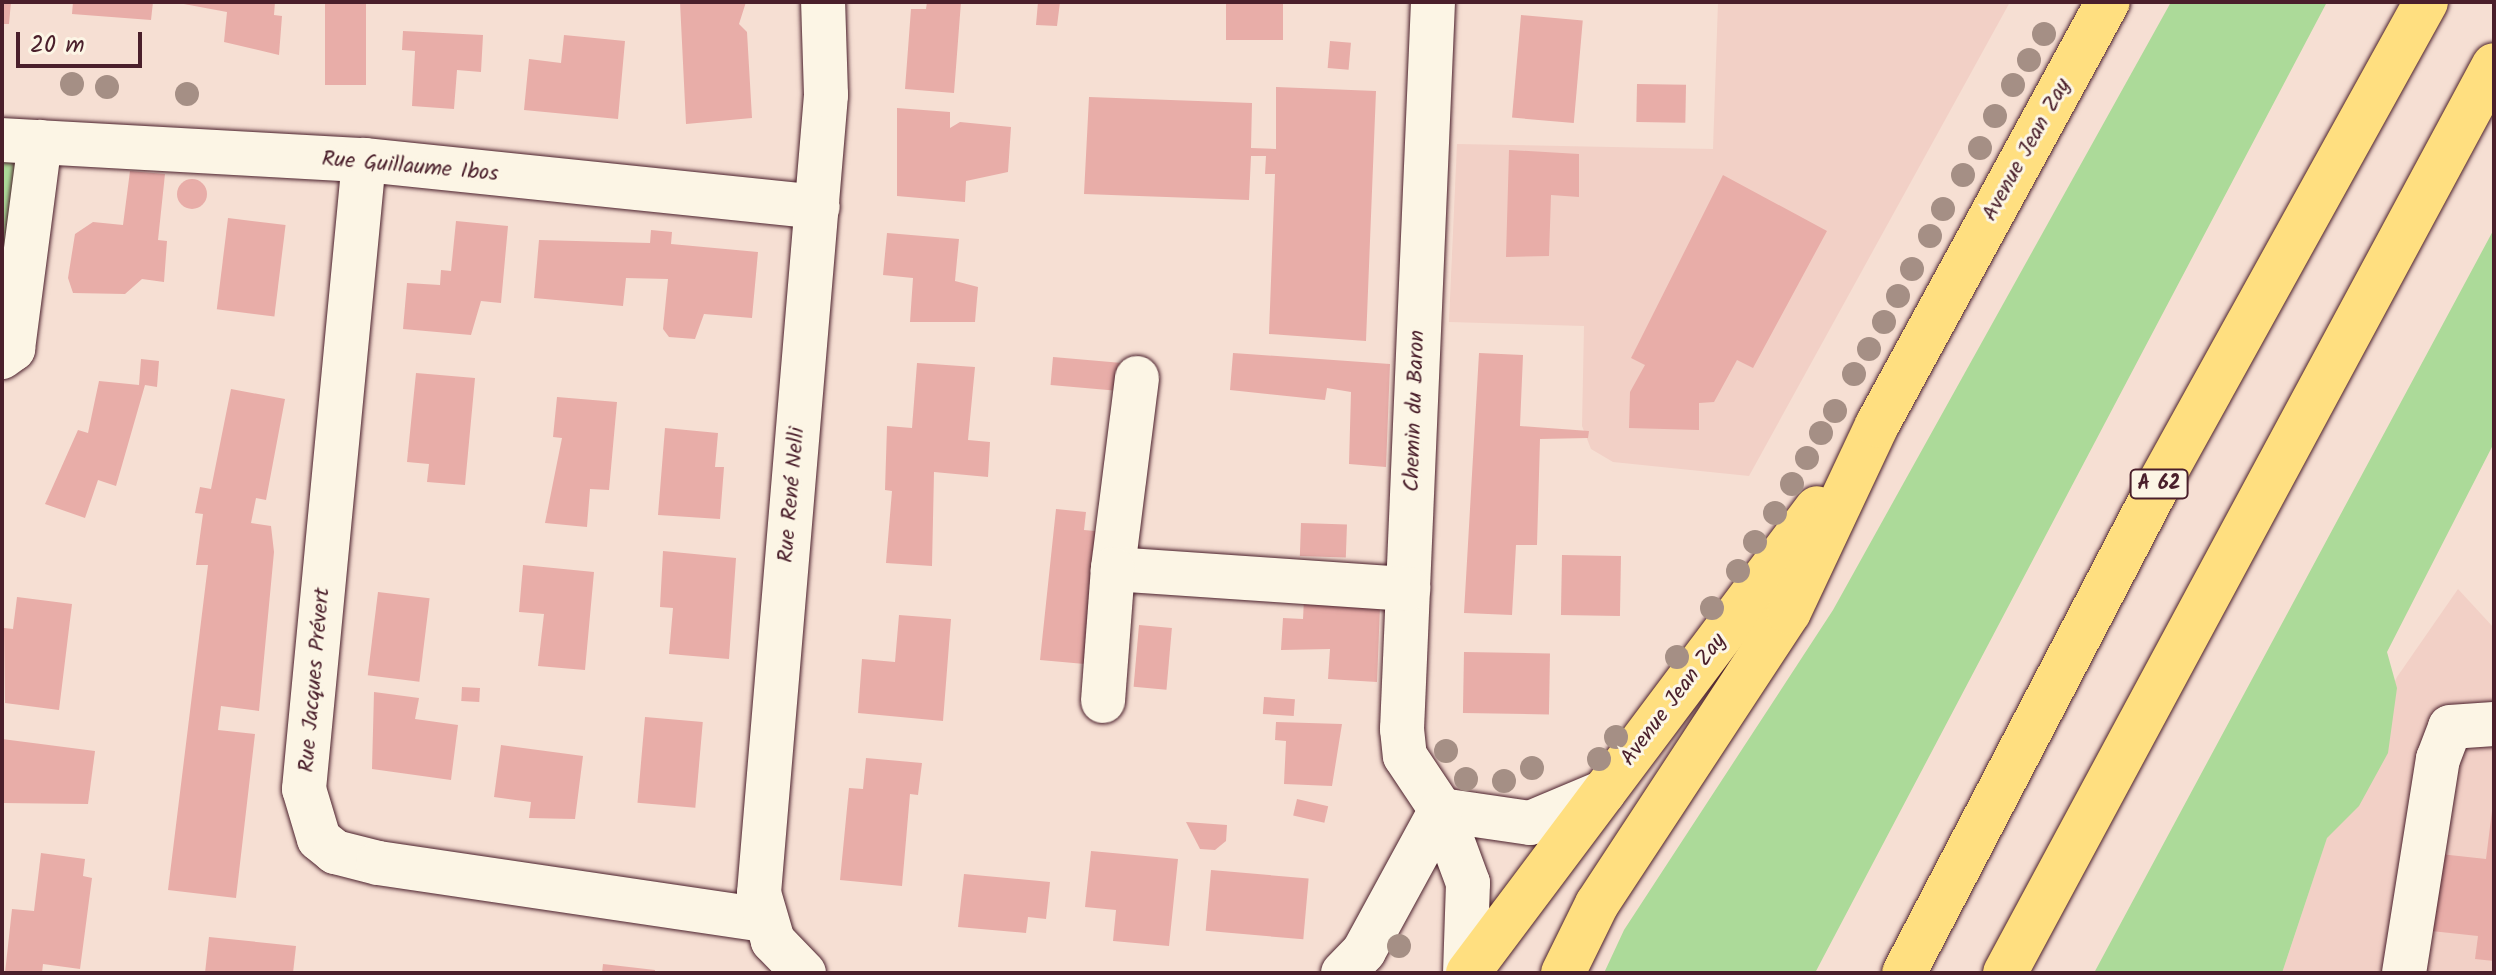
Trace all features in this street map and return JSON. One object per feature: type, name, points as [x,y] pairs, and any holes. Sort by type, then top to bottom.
[{"type":"main road","name":"Avenue Jean Zay","points":[[1563,973],[1597,904],[1789,612],[1877,425],[2108,2]]},
{"type":"main road","name":"A 62","points":[[1904,973],[2159,484],[2426,2]]},
{"type":"main road","points":[[2005,973],[2494,65]]},
{"type":"main road","name":"Avenue Jean Zay","points":[[1466,973],[1877,425]]},
{"type":"main road","name":"Avenue Jean Zay","points":[[1529,973],[1564,922],[1597,904]]},
{"type":"street","name":"Rue René Nelli","points":[[804,973],[773,941],[759,893],[761,832],[818,207],[826,95],[823,2]]},
{"type":"street","name":"Chemin du Baron","points":[[1433,2],[1408,589],[1405,756],[1441,810],[1468,883],[1466,973]]},
{"type":"street","name":"Rue Guillaume Ibos","points":[[21,141],[364,160],[818,207]]},
{"type":"street","points":[[2,357],[13,349],[21,141]]},
{"type":"street","name":"Rue Jacques Prévert","points":[[364,160],[304,789],[319,839],[335,852],[378,863],[766,920]]},
{"type":"street","points":[[1103,701],[1113,569],[1137,378]]},
{"type":"street","points":[[1113,569],[1408,589]]},
{"type":"street","points":[[2404,973],[2438,759],[2450,727],[2494,724]]},
{"type":"street","points":[[1343,973],[1364,951],[1441,810],[1530,823],[1604,792]]},
{"type":"shaded area","points":[[1718,2],[2010,2],[1749,476],[1613,462],[1591,449],[1582,426],[1584,326],[1449,322],[1457,144],[1713,149]]},
{"type":"shaded area","points":[[2458,589],[2494,628],[2494,973],[2282,973],[2348,774],[2397,677]]},
{"type":"green space","points":[[2171,2],[2327,2],[1815,973],[1604,973],[1624,930],[1833,610]]},
{"type":"green space","points":[[2,153],[23,154],[2,332]]},
{"type":"green space","points":[[2494,229],[2494,443],[2387,652],[2397,688],[2388,753],[2359,806],[2327,838],[2282,973],[2094,973]]},
{"type":"building","points":[[2,2],[11,2],[9,24],[2,24]]},
{"type":"building","points":[[73,2],[153,2],[151,20],[72,14]]},
{"type":"building","points":[[173,2],[275,2],[274,15],[282,16],[279,55],[224,42],[227,12]]},
{"type":"building","points":[[325,2],[366,2],[366,85],[325,85]]},
{"type":"building","points":[[680,2],[746,2],[739,24],[747,32],[752,118],[686,124]]},
{"type":"building","points":[[927,2],[961,2],[954,93],[905,89],[911,9],[926,9]]},
{"type":"building","points":[[1038,2],[1060,2],[1057,26],[1036,25]]},
{"type":"building","points":[[1226,2],[1283,2],[1283,40],[1226,40]]},
{"type":"building","points":[[1521,15],[1583,20],[1574,123],[1512,118]]},
{"type":"building","points":[[403,31],[483,35],[481,72],[457,70],[454,109],[412,106],[415,51],[402,50]]},
{"type":"building","points":[[564,35],[625,41],[618,119],[524,110],[529,59],[561,63]]},
{"type":"building","points":[[1330,41],[1351,43],[1349,70],[1328,68]]},
{"type":"building","points":[[1637,84],[1686,85],[1685,123],[1636,122]]},
{"type":"building","points":[[1276,87],[1376,91],[1366,341],[1269,334],[1275,174],[1265,174],[1266,156],[1251,156],[1249,200],[1084,194],[1089,97],[1252,103],[1251,148],[1276,149]]},
{"type":"building","points":[[897,108],[950,112],[950,128],[960,122],[1011,127],[1008,172],[966,181],[965,202],[897,196]]},
{"type":"building","points":[[1509,150],[1579,154],[1579,197],[1551,195],[1549,256],[1506,257]]},
{"type":"building","points":[[130,171],[165,174],[158,240],[167,241],[164,282],[142,279],[125,294],[73,293],[68,278],[75,234],[93,222],[123,225]]},
{"type":"building","points":[[1723,175],[1827,231],[1753,368],[1737,360],[1714,402],[1699,403],[1699,430],[1629,428],[1630,392],[1645,365],[1631,358]]},
{"type":"building","points":[[192,179],[203,183],[207,194],[203,205],[192,209],[181,205],[177,194],[181,183]]},
{"type":"building","points":[[228,218],[286,225],[274,316],[217,309]]},
{"type":"building","points":[[456,221],[508,226],[501,303],[481,301],[471,335],[403,329],[407,283],[440,285],[441,270],[451,271]]},
{"type":"building","points":[[651,230],[672,232],[671,244],[758,252],[752,318],[704,314],[695,339],[669,337],[663,329],[668,279],[626,278],[623,306],[534,298],[539,240],[650,243]]},
{"type":"building","points":[[887,233],[959,239],[955,281],[978,287],[975,322],[910,322],[913,278],[883,275]]},
{"type":"building","points":[[1233,353],[1390,364],[1386,467],[1349,464],[1351,392],[1327,388],[1325,400],[1230,390]]},
{"type":"building","points":[[1479,353],[1523,355],[1520,426],[1589,431],[1588,438],[1540,439],[1537,545],[1516,545],[1512,615],[1464,613]]},
{"type":"building","points":[[1053,357],[1128,364],[1125,391],[1051,385]]},
{"type":"building","points":[[141,359],[159,361],[157,387],[145,385],[116,486],[98,480],[85,518],[45,504],[78,430],[88,433],[99,381],[139,385]]},
{"type":"building","points":[[917,363],[975,367],[968,440],[990,442],[988,477],[934,472],[932,566],[886,563],[892,491],[885,490],[887,426],[912,428]]},
{"type":"building","points":[[416,373],[475,378],[465,485],[427,482],[429,464],[407,462]]},
{"type":"building","points":[[231,389],[285,399],[266,500],[256,498],[251,523],[271,526],[274,552],[259,711],[221,706],[218,730],[255,734],[236,898],[168,890],[208,565],[196,565],[203,514],[195,513],[200,487],[211,489]]},
{"type":"building","points":[[557,397],[617,402],[609,490],[590,489],[587,527],[545,523],[562,438],[553,437]]},
{"type":"building","points":[[665,428],[718,433],[715,467],[724,467],[720,519],[658,515]]},
{"type":"building","points":[[1056,509],[1086,512],[1084,530],[1106,532],[1096,665],[1040,660]]},
{"type":"building","points":[[1301,523],[1347,525],[1346,558],[1300,556]]},
{"type":"building","points":[[663,551],[736,558],[729,659],[669,654],[673,608],[660,607]]},
{"type":"building","points":[[1562,555],[1621,556],[1620,616],[1561,615]]},
{"type":"building","points":[[523,565],[594,572],[585,670],[538,666],[544,614],[519,612]]},
{"type":"building","points":[[378,592],[430,598],[419,682],[368,675]]},
{"type":"building","points":[[17,597],[72,604],[59,710],[5,703],[4,628],[13,629]]},
{"type":"building","points":[[1304,599],[1380,606],[1377,682],[1328,679],[1330,649],[1281,650],[1283,618],[1303,619]]},
{"type":"building","points":[[899,615],[951,619],[943,721],[858,713],[862,659],[895,662]]},
{"type":"building","points":[[1139,625],[1172,628],[1166,690],[1134,687]]},
{"type":"building","points":[[1464,652],[1550,654],[1549,714],[1463,713]]},
{"type":"building","points":[[462,687],[480,688],[479,702],[461,701]]},
{"type":"building","points":[[374,692],[419,698],[415,719],[458,725],[451,780],[372,769]]},
{"type":"building","points":[[1264,697],[1295,699],[1294,716],[1263,714]]},
{"type":"building","points":[[645,717],[703,722],[695,808],[638,803]]},
{"type":"building","points":[[1276,722],[1342,724],[1332,786],[1284,784],[1286,741],[1275,740]]},
{"type":"building","points":[[2,739],[95,751],[88,804],[2,803]]},
{"type":"building","points":[[501,745],[583,756],[575,819],[529,818],[531,802],[494,797]]},
{"type":"building","points":[[866,758],[922,763],[918,795],[910,794],[902,886],[840,880],[849,788],[863,789]]},
{"type":"building","points":[[1297,799],[1328,806],[1324,823],[1293,816]]},
{"type":"building","points":[[2492,811],[2494,961],[2475,959],[2478,936],[2422,930],[2431,853],[2486,859]]},
{"type":"building","points":[[1186,822],[1227,825],[1226,841],[1215,850],[1200,849]]},
{"type":"building","points":[[1091,851],[1178,859],[1169,946],[1113,941],[1116,910],[1085,907]]},
{"type":"building","points":[[41,853],[85,859],[83,876],[92,878],[80,969],[43,964],[42,973],[5,973],[12,909],[34,911]]},
{"type":"building","points":[[1211,870],[1309,879],[1303,939],[1206,931]]},
{"type":"building","points":[[964,874],[1050,882],[1046,919],[1028,917],[1026,933],[958,927]]},
{"type":"building","points":[[209,937],[296,946],[293,973],[205,973]]},
{"type":"building","points":[[603,964],[655,970],[655,973],[602,973]]}]
